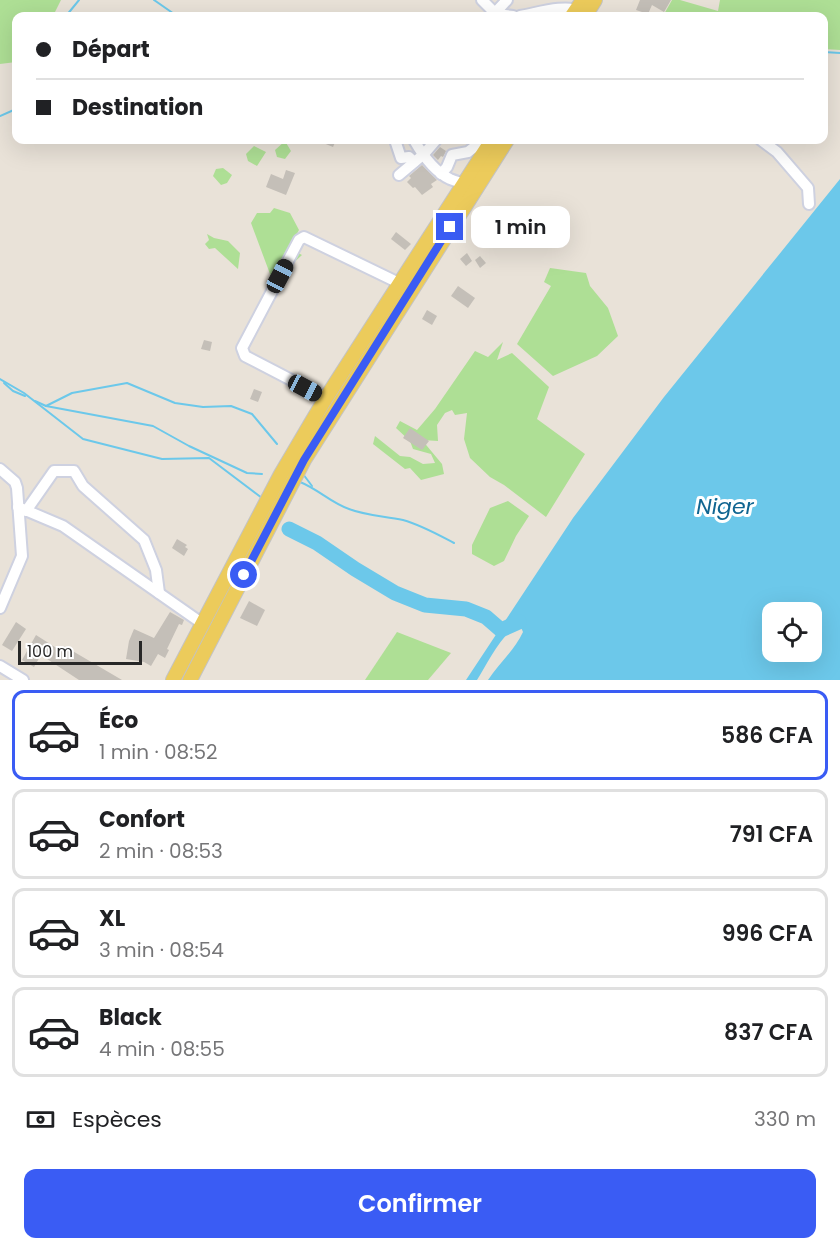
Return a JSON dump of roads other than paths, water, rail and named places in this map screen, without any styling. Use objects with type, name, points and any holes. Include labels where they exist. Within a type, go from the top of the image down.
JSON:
[{"type":"main road","points":[[581,11],[595,0]]},
{"type":"main road","points":[[173,680],[281,474],[370,341],[469,186],[490,144]]},
{"type":"main road","points":[[370,341],[399,283],[469,186],[504,144]]},
{"type":"main road","points":[[190,680],[304,460],[328,402]]},
{"type":"main road","points":[[212,608],[225,614]]},
{"type":"street","points":[[482,0],[494,12]]},
{"type":"street","points":[[496,12],[507,0]]},
{"type":"street","points":[[544,12],[581,11]]},
{"type":"street","points":[[396,144],[401,158],[409,157],[414,162]]},
{"type":"street","points":[[417,144],[425,159],[441,174],[469,186]]},
{"type":"street","points":[[399,175],[432,144]]},
{"type":"street","points":[[439,144],[452,155]]},
{"type":"street","points":[[452,155],[468,152],[478,144]]},
{"type":"street","points":[[766,144],[777,152],[808,188],[809,204]]},
{"type":"street","points":[[441,174],[452,155]]},
{"type":"street","points":[[328,402],[245,356],[242,348],[299,240],[304,237],[399,283]]},
{"type":"street","points":[[0,469],[15,482],[22,509],[22,556],[0,608]]},
{"type":"street","points":[[22,509],[54,471],[74,471],[83,486],[144,540],[156,570],[159,593]]},
{"type":"street","points":[[22,509],[63,526],[203,624]]},
{"type":"street","points":[[0,666],[23,680]]},
{"type":"water","name":"Niger","points":[[840,179],[840,680],[488,680],[523,632],[518,624],[500,643],[477,680],[466,680],[573,518],[664,397]]},
{"type":"waterway","points":[[69,12],[79,0]]},
{"type":"waterway","points":[[154,0],[171,12]]},
{"type":"waterway","points":[[828,52],[840,53]]},
{"type":"waterway","points":[[0,116],[12,111]]},
{"type":"waterway","points":[[0,379],[24,393],[83,439],[162,459],[209,458],[262,498]]},
{"type":"waterway","points":[[4,383],[13,391],[25,396]]},
{"type":"waterway","points":[[46,406],[72,393],[127,383],[175,403],[203,407],[231,406],[252,414],[277,444]]},
{"type":"waterway","points":[[35,401],[46,406],[153,426],[247,473],[262,474]]},
{"type":"waterway","points":[[303,474],[312,486]]},
{"type":"waterway","points":[[300,482],[349,509],[410,522],[454,543]]},
{"type":"waterway","points":[[289,529],[317,543],[395,593],[425,605],[466,609],[486,617],[501,630],[519,622]]}]
